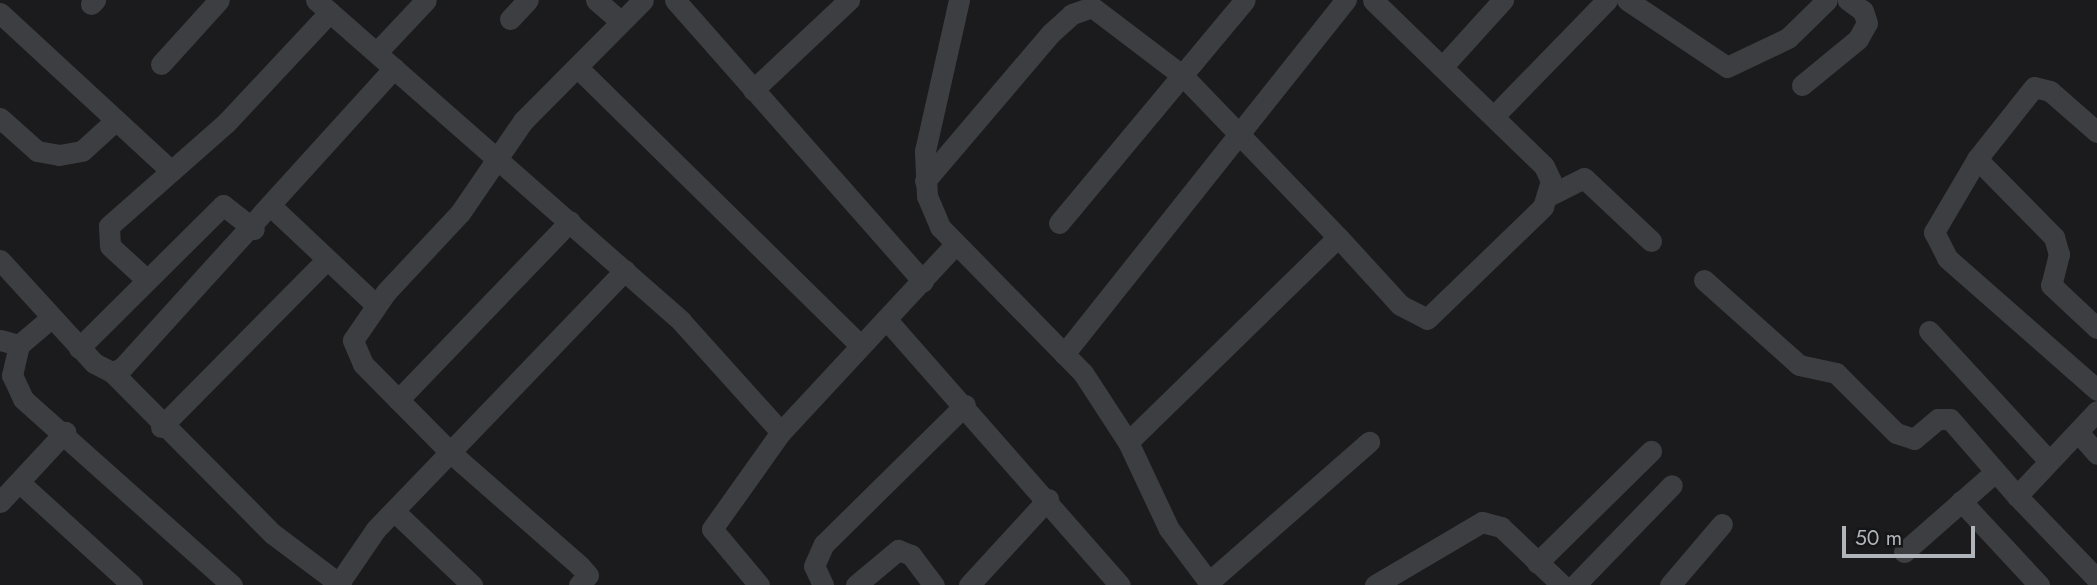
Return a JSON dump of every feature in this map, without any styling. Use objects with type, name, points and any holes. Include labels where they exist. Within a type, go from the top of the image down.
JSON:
[{"type":"street","points":[[161,64],[219,0]]},
{"type":"street","points":[[377,52],[426,0]]},
{"type":"street","points":[[510,19],[528,0]]},
{"type":"street","points":[[596,0],[621,22]]},
{"type":"street","points":[[579,585],[588,575],[580,566],[451,453],[355,352],[353,340],[376,305],[460,213],[523,121],[643,0]]},
{"type":"street","points":[[675,0],[923,281]]},
{"type":"street","points":[[753,90],[849,0]]},
{"type":"street","points":[[959,0],[925,151],[925,181],[940,227],[1064,354],[1128,442],[1169,529],[1210,584],[1369,442]]},
{"type":"street","points":[[1059,223],[1245,0]]},
{"type":"street","points":[[1064,354],[1241,138],[1346,0]]},
{"type":"street","points":[[925,181],[1051,33],[1082,8],[1106,13],[1183,76],[1400,305],[1427,319],[1532,221],[1548,196],[1551,181],[1544,166],[1494,115],[1373,0]]},
{"type":"street","points":[[1444,65],[1503,0]]},
{"type":"street","points":[[1494,115],[1607,0]]},
{"type":"street","points":[[1627,0],[1727,67],[1788,38],[1826,0]]},
{"type":"street","points":[[1802,85],[1858,39],[1867,23],[1863,11],[1847,0]]},
{"type":"street","points":[[147,280],[110,246],[107,232],[226,123],[323,6],[625,270],[731,372],[781,432]]},
{"type":"street","points":[[0,13],[171,171]]},
{"type":"street","points":[[577,67],[860,345]]},
{"type":"street","points":[[112,372],[254,229],[394,68]]},
{"type":"street","points":[[2097,132],[2050,91],[2034,87],[1977,159],[1941,214],[1936,244],[2097,390]]},
{"type":"street","points":[[0,118],[37,151],[59,155],[82,151],[116,120]]},
{"type":"street","points":[[1977,159],[2054,237],[2059,254],[2051,285],[2097,328]]},
{"type":"street","points":[[1548,196],[1584,178],[1651,240]]},
{"type":"street","points":[[79,348],[223,205],[254,229]]},
{"type":"street","points":[[273,208],[376,305]]},
{"type":"street","points":[[398,400],[570,221]]},
{"type":"street","points":[[1128,442],[1338,237]]},
{"type":"street","points":[[759,585],[712,529],[781,432],[956,245]]},
{"type":"street","points":[[161,427],[327,259]]},
{"type":"street","points":[[0,260],[79,348],[112,372],[161,427],[273,534],[341,584],[394,511],[625,270]]},
{"type":"street","points":[[1704,280],[1798,365],[1836,373],[1896,433],[1914,439],[1938,419],[1950,419],[2017,496],[2097,579]]},
{"type":"street","points":[[52,317],[9,342],[6,377],[23,399],[65,432],[232,585]]},
{"type":"street","points":[[886,319],[1048,499],[1120,585]]},
{"type":"street","points":[[1929,331],[2049,461]]},
{"type":"street","points":[[823,585],[814,566],[824,544],[864,497],[965,405]]},
{"type":"street","points":[[2017,496],[2097,411]]},
{"type":"street","points":[[0,502],[65,432]]},
{"type":"street","points":[[2078,432],[2097,454]]},
{"type":"street","points":[[1537,563],[1651,451]]},
{"type":"street","points":[[1905,552],[1995,472]]},
{"type":"street","points":[[19,482],[132,585]]},
{"type":"street","points":[[1575,585],[1672,485]]},
{"type":"street","points":[[969,585],[1048,499]]},
{"type":"street","points":[[1961,501],[2039,585]]},
{"type":"street","points":[[394,511],[472,585]]},
{"type":"street","points":[[1375,585],[1482,522],[1501,527],[1562,585]]},
{"type":"street","points":[[1670,585],[1722,524]]},
{"type":"street","points":[[856,585],[898,550],[911,555],[934,585]]}]
